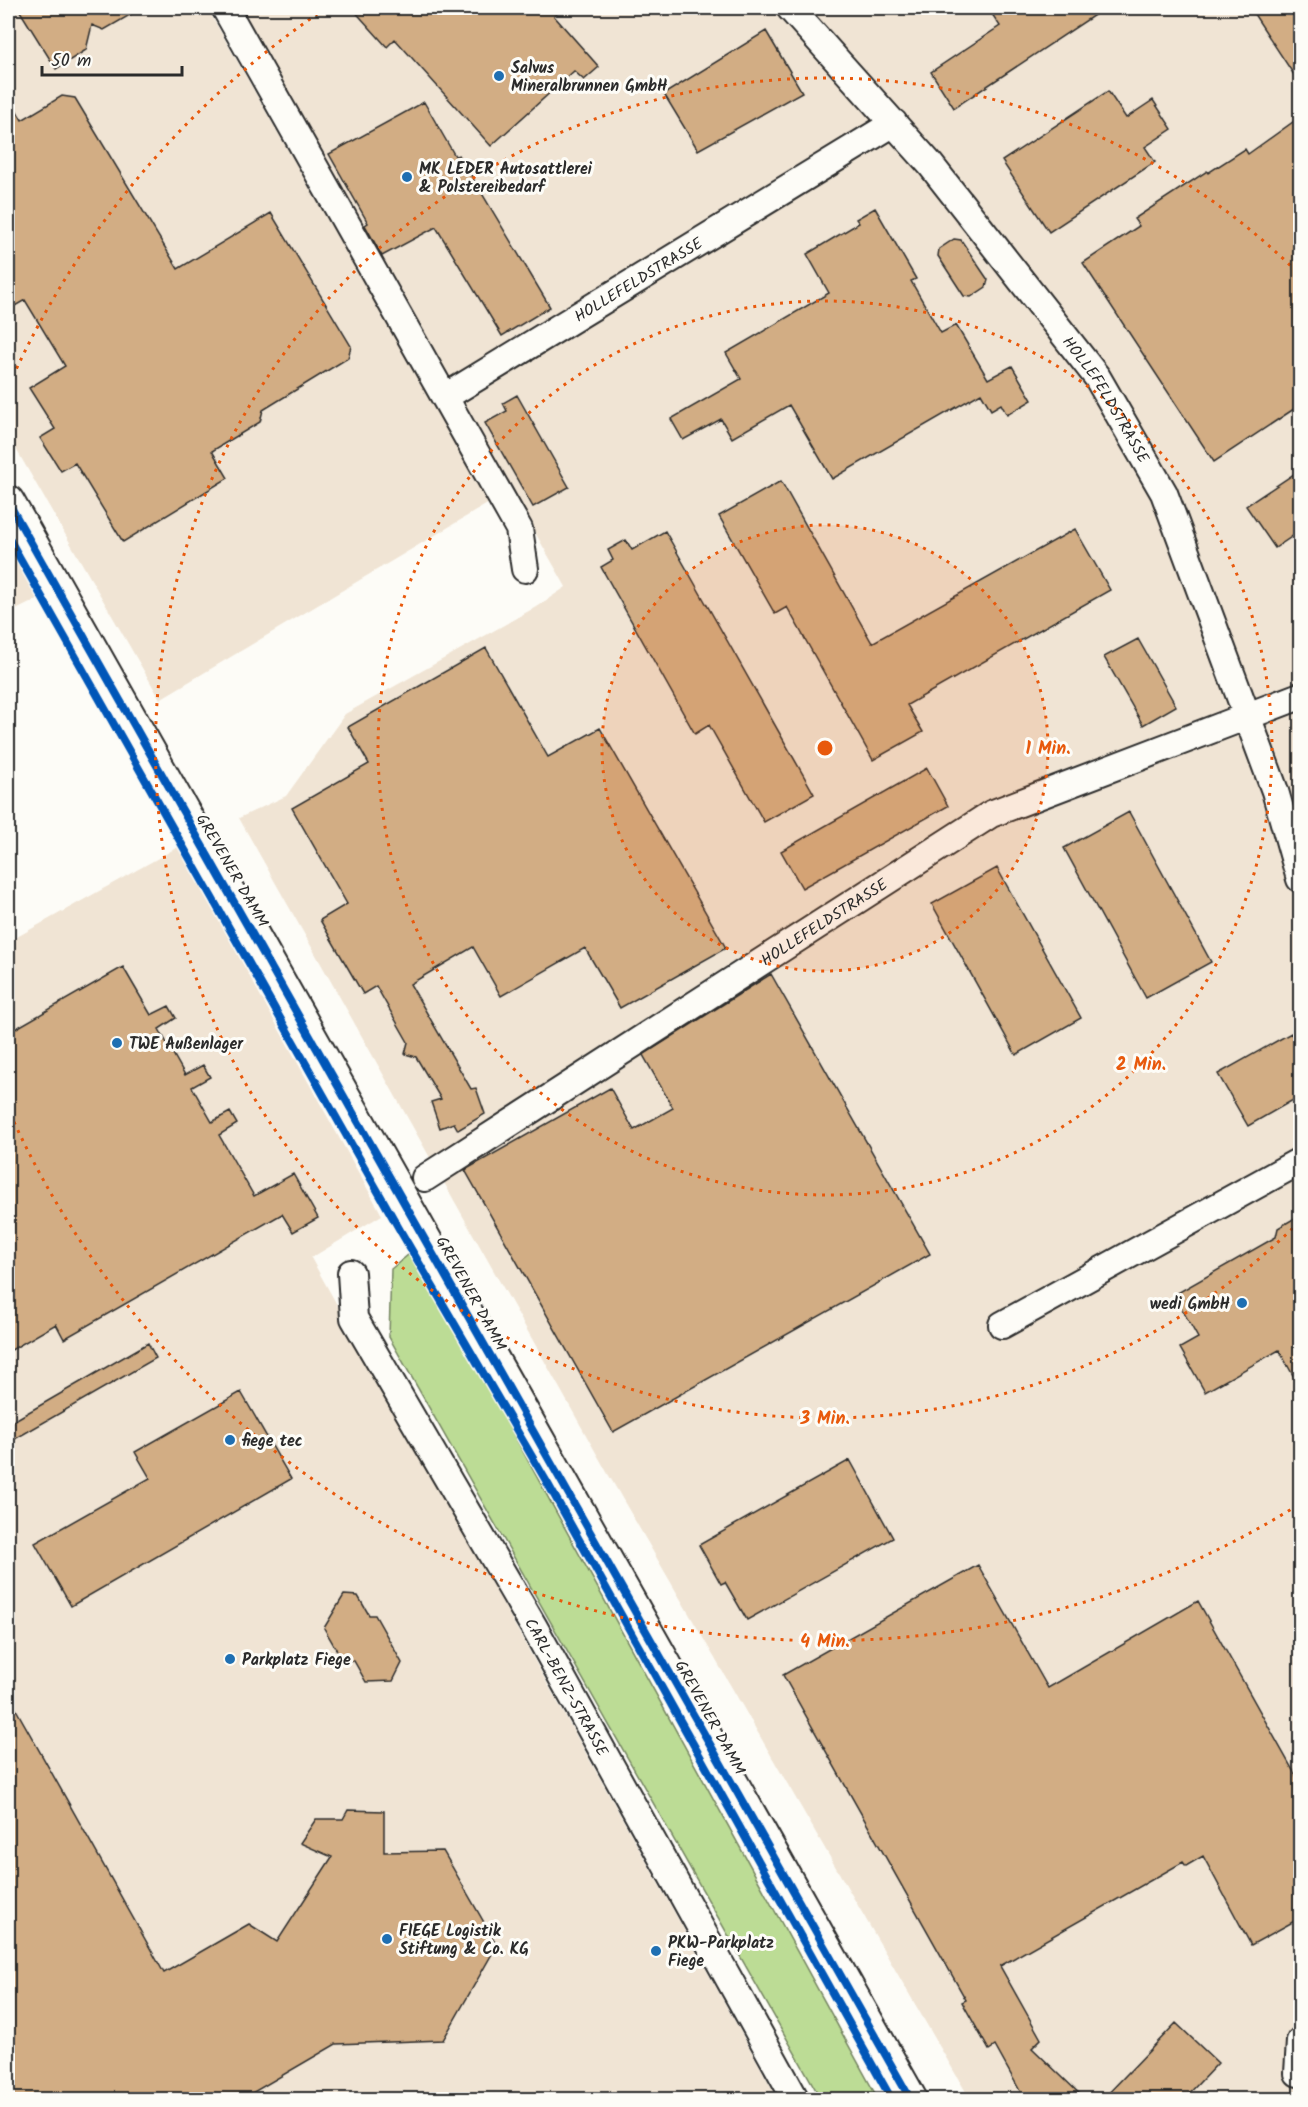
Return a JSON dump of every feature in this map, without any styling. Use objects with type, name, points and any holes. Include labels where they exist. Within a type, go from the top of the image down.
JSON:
[{"type":"main road","name":"GREVENER DAMM","points":[[8,502],[911,2100]]},
{"type":"street","points":[[225,8],[519,529],[525,569]]},
{"type":"street","name":"HOLLEFELDSTRASSE","points":[[790,8],[930,164],[1096,377],[1164,494],[1275,791],[1300,879]]},
{"type":"street","name":"HOLLEFELDSTRASSE","points":[[445,397],[894,123]]},
{"type":"street","points":[[1248,717],[1300,696]]},
{"type":"street","name":"HOLLEFELDSTRASSE","points":[[425,1178],[991,814],[1248,717]]},
{"type":"street","points":[[1002,1325],[1300,1161]]},
{"type":"street","name":"CARL-BENZ-STRASSE","points":[[351,1273],[354,1318],[534,1627],[796,2100]]},
{"type":"street","points":[[1298,2073],[1300,2041]]},
{"type":"shaded area","points":[[8,8],[207,8],[489,503],[160,699],[8,435]]},
{"type":"shaded area","points":[[230,8],[1300,8],[1300,2099],[970,2099],[604,1467],[239,818],[286,796],[345,714],[536,607],[566,587],[418,326]]},
{"type":"shaded area","points":[[8,537],[42,597],[8,614]]},
{"type":"shaded area","points":[[178,847],[382,1215],[311,1258],[778,2099],[8,2099],[8,942]]},
{"type":"green space","points":[[413,1251],[878,2099],[821,2099],[389,1337],[391,1269]]},
{"type":"building","points":[[18,8],[142,8],[104,30],[92,25],[86,50],[56,69]]},
{"type":"building","name":"Salvus Mineralbrunnen GmbH","points":[[352,8],[564,8],[554,16],[599,67],[584,80],[574,71],[491,146],[395,39],[387,47]]},
{"type":"building","points":[[988,8],[1105,8],[954,108],[931,72],[1000,26]]},
{"type":"building","points":[[1250,8],[1300,8],[1300,84]]},
{"type":"building","points":[[766,31],[802,92],[698,150],[664,94]]},
{"type":"building","points":[[1108,91],[1126,118],[1153,100],[1172,129],[1145,147],[1155,162],[1049,232],[1002,161]]},
{"type":"building","points":[[8,96],[22,120],[62,96],[75,98],[178,269],[271,213],[351,346],[348,358],[263,410],[260,422],[212,451],[228,478],[123,542],[75,463],[61,471],[40,438],[55,429],[29,388],[65,366],[25,300],[8,310]]},
{"type":"building","name":"MK LEDER Autosattlerei & Polstereibedarf","points":[[424,102],[455,156],[459,155],[550,307],[502,336],[436,227],[382,256],[365,225],[368,223],[329,154]]},
{"type":"building","points":[[1300,117],[1300,405],[1214,462],[1083,263],[1139,226],[1134,219],[1245,149],[1248,154]]},
{"type":"building","points":[[875,208],[916,279],[911,281],[941,333],[956,325],[988,379],[1012,366],[1032,400],[1007,415],[1001,404],[991,410],[981,393],[832,479],[789,405],[732,438],[721,419],[683,440],[671,419],[741,379],[726,353],[829,293],[807,254],[859,223],[856,219]]},
{"type":"building","points":[[954,239],[961,240],[988,280],[986,287],[971,297],[964,296],[938,256],[939,249]]},
{"type":"building","points":[[517,395],[569,487],[533,507],[485,423],[507,411],[503,403]]},
{"type":"building","points":[[1300,470],[1300,531],[1275,548],[1246,506]]},
{"type":"building","points":[[781,481],[872,643],[1075,529],[1110,590],[907,705],[923,732],[873,760],[787,607],[775,614],[719,516]]},
{"type":"building","points":[[665,531],[814,794],[764,822],[709,725],[695,734],[601,567],[613,560],[608,550],[626,540],[632,550]]},
{"type":"building","points":[[1138,639],[1176,706],[1143,725],[1104,657]]},
{"type":"building","points":[[486,648],[548,757],[600,728],[726,948],[620,1008],[585,948],[501,996],[473,947],[410,984],[471,1089],[476,1088],[485,1114],[458,1130],[454,1123],[440,1128],[431,1102],[441,1099],[416,1057],[405,1054],[408,1042],[376,986],[363,994],[320,920],[347,904],[292,808],[369,764],[348,727]]},
{"type":"building","points":[[927,768],[948,806],[802,888],[781,851]]},
{"type":"building","points":[[1129,812],[1211,962],[1146,998],[1064,848]]},
{"type":"building","points":[[997,868],[1081,1018],[1016,1055],[932,904]]},
{"type":"building","points":[[123,967],[151,1015],[169,1006],[176,1018],[159,1029],[185,1075],[203,1065],[210,1077],[192,1087],[212,1122],[230,1112],[237,1124],[219,1135],[254,1196],[293,1174],[318,1218],[293,1232],[282,1214],[64,1339],[56,1324],[8,1352],[8,1033]]},
{"type":"building","points":[[771,974],[930,1254],[613,1432],[465,1170],[610,1088],[634,1130],[673,1108],[643,1055]]},
{"type":"building","points":[[1291,1033],[1300,1050],[1300,1096],[1248,1126],[1218,1074]]},
{"type":"building","points":[[1300,1215],[1300,1388],[1279,1350],[1205,1392],[1180,1348],[1198,1338],[1174,1295],[1276,1237],[1278,1228]]},
{"type":"building","points":[[148,1343],[156,1358],[8,1443],[8,1424]]},
{"type":"building","points":[[241,1392],[291,1479],[71,1606],[35,1543],[150,1478],[135,1452]]},
{"type":"building","points":[[850,1460],[893,1538],[747,1620],[725,1582],[721,1584],[699,1545]]},
{"type":"building","points":[[978,1565],[1048,1688],[1198,1601],[1300,1783],[1300,1918],[1251,1945],[1203,1856],[1186,1866],[1183,1862],[1000,1966],[1041,2039],[1032,2048],[1086,2100],[1025,2100],[995,2046],[989,2050],[962,2002],[966,2000],[783,1675]]},
{"type":"building","points":[[344,1595],[358,1596],[369,1615],[375,1615],[402,1663],[393,1681],[366,1682],[354,1661],[343,1661],[324,1628]]},
{"type":"building","points":[[8,1695],[164,1973],[249,1924],[277,1942],[332,1857],[300,1843],[316,1819],[343,1819],[348,1810],[384,1811],[384,1852],[443,1851],[497,1945],[443,2040],[336,2044],[240,2100],[8,2100]]},
{"type":"building","points":[[1176,2023],[1218,2063],[1183,2100],[1102,2100]]},
{"type":"cycle path","points":[[8,502],[911,2100]]},
{"type":"cycle path","points":[[8,537],[401,1232],[548,1484],[892,2100]]},
{"type":"place","name":"Salvus Mineralbrunnen GmbH","points":[[499,76]]},
{"type":"place","name":"MK LEDER Autosattlerei & Polstereibedarf","points":[[407,177]]},
{"type":"place","name":"TWE Außenlager","points":[[117,1043]]},
{"type":"place","name":"wedi GmbH","points":[[1242,1303]]},
{"type":"place","name":"fiege tec","points":[[230,1440]]},
{"type":"place","name":"Parkplatz Fiege","points":[[230,1659]]},
{"type":"place","name":"FIEGE Logistik Stiftung & Co. KG","points":[[387,1939]]},
{"type":"place","name":"PKW-Parkplatz Fiege","points":[[656,1951]]}]
